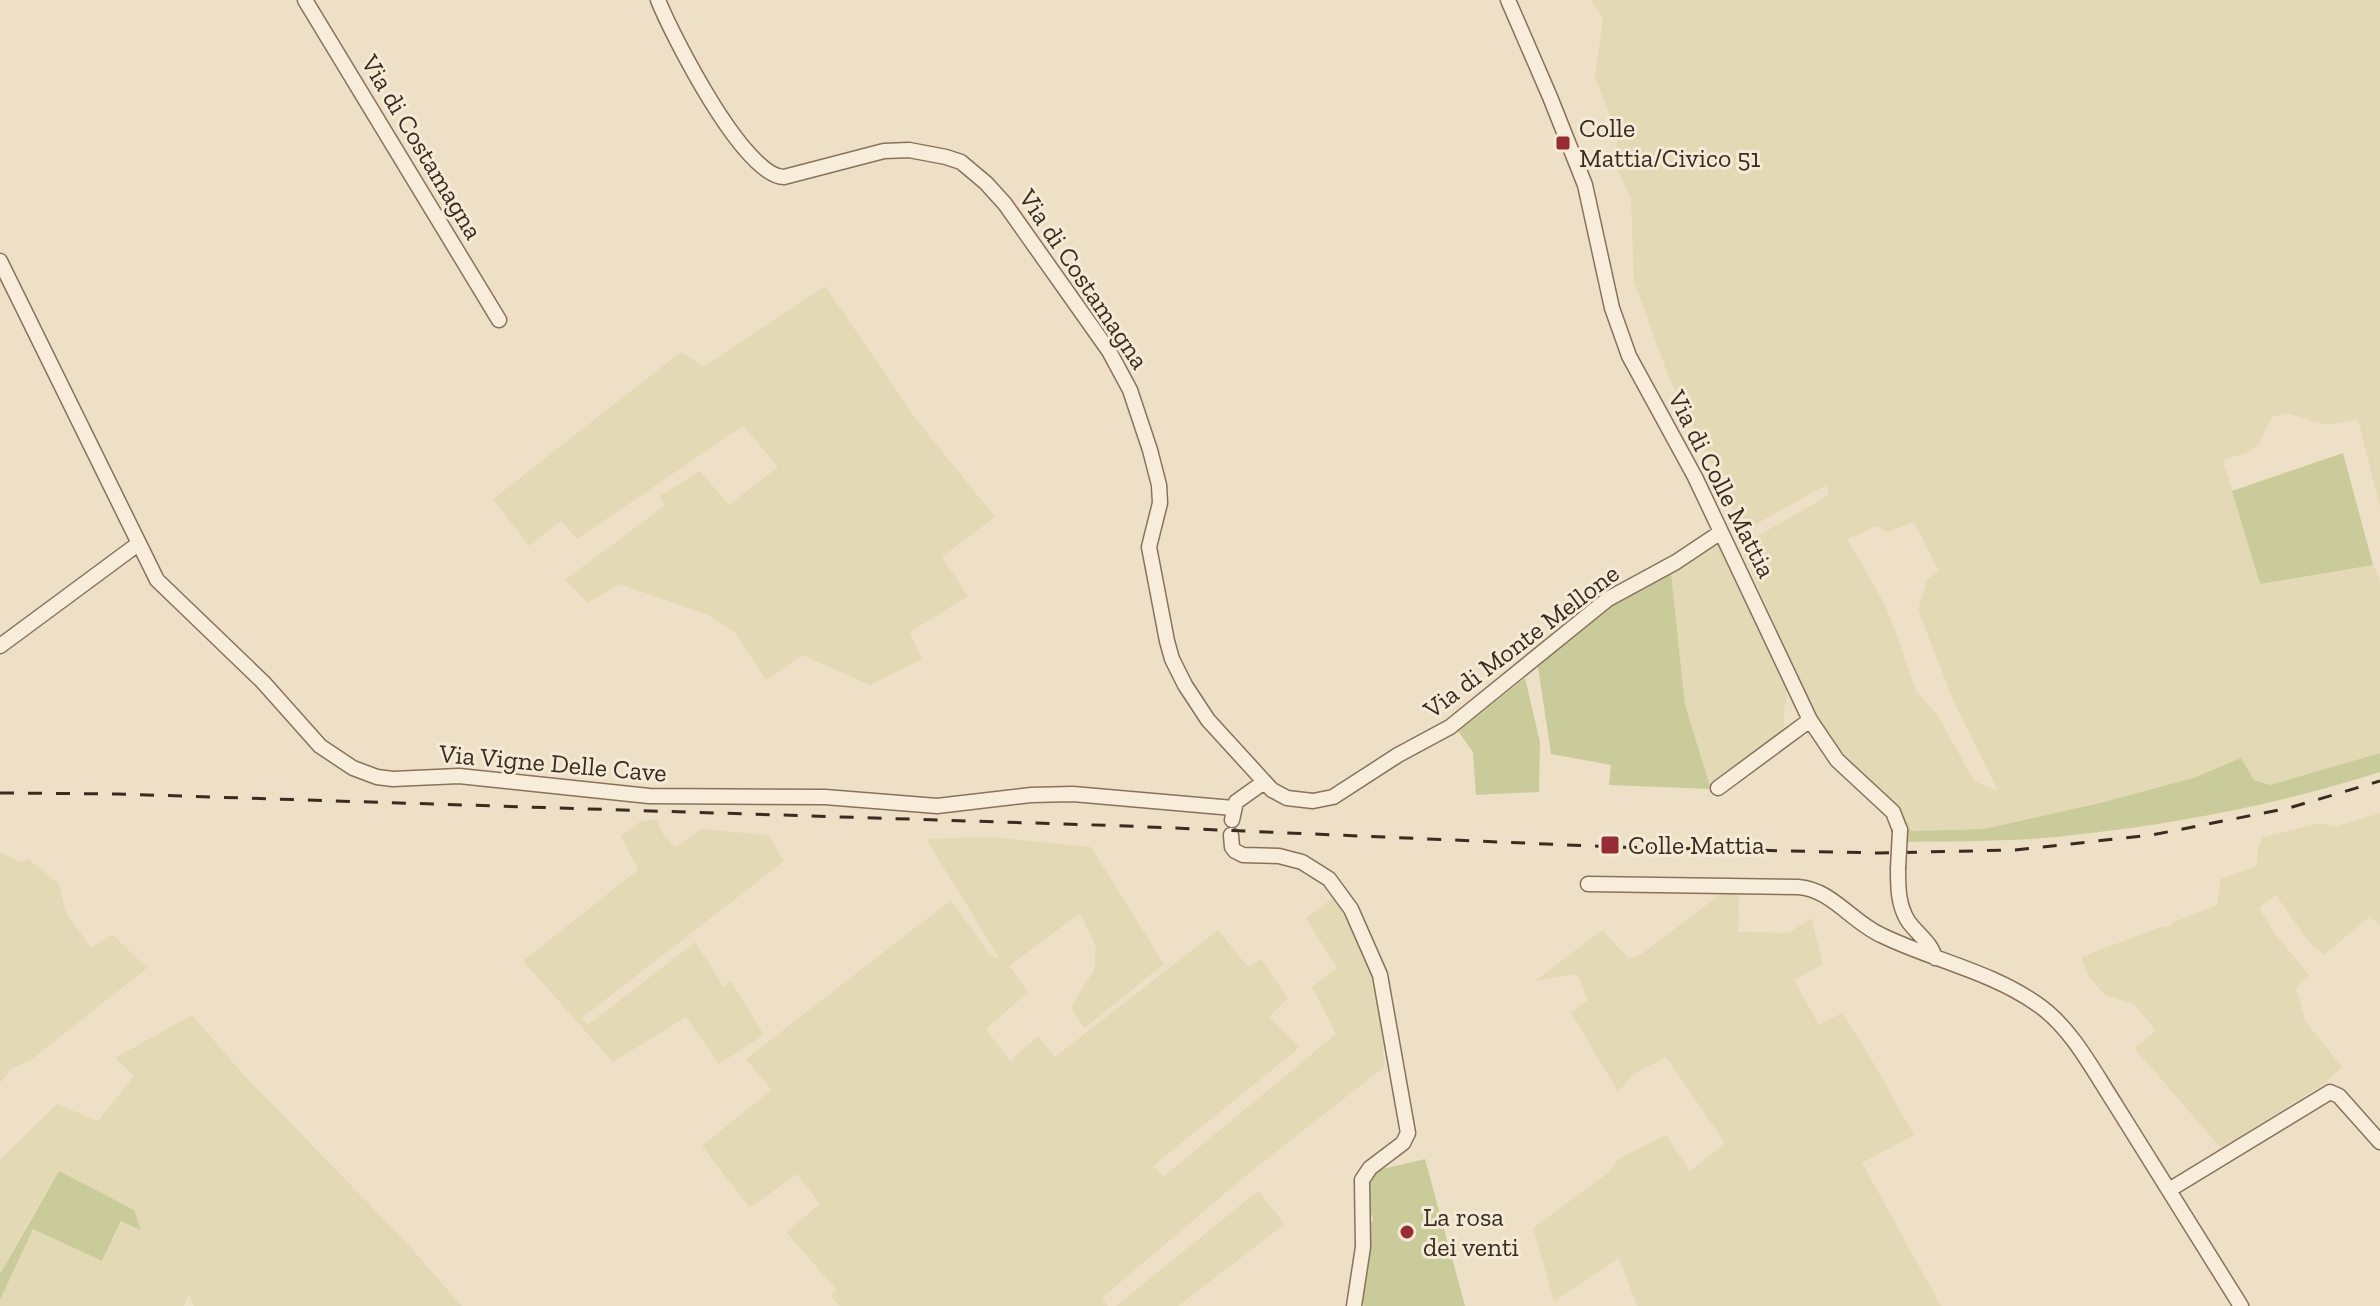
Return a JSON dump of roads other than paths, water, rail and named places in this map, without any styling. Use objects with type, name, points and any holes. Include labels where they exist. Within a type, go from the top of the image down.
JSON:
[{"type":"street","name":"Via di Costamagna","points":[[305,0],[499,320]]},
{"type":"street","name":"Via di Costamagna","points":[[658,0],[681,51],[718,112],[751,155],[776,177],[884,151],[909,150],[961,162],[1000,198],[1109,351],[1128,384],[1160,490],[1160,503],[1149,547],[1170,654],[1205,716],[1264,782]]},
{"type":"street","name":"Via di Colle Mattia","points":[[1508,0],[1587,191],[1608,292],[1621,337],[1721,532],[1810,720],[1837,760],[1893,812],[1899,822],[1899,897],[1903,912],[1930,945],[1935,958]]},
{"type":"street","name":"Via Vigne Delle Cave","points":[[0,261],[138,544],[162,586],[263,682],[322,748],[348,766],[377,777],[396,779],[459,776],[649,796],[825,797],[931,806],[1073,794],[1232,821]]},
{"type":"street","name":"Via di Monte Mellone","points":[[1264,782],[1277,794],[1289,799],[1317,801],[1336,796],[1398,755],[1459,722],[1608,599],[1676,562],[1721,532]]},
{"type":"street","points":[[0,646],[138,544]]},
{"type":"street","points":[[1718,788],[1810,720]]},
{"type":"street","points":[[1264,782],[1239,798],[1232,821],[1232,847],[1239,854],[1296,860],[1329,879],[1355,915],[1380,975],[1408,1133],[1403,1143],[1368,1170],[1362,1180],[1364,1242],[1354,1306]]},
{"type":"street","points":[[1588,884],[1809,888],[1825,895],[1870,930],[2032,1001],[2052,1016],[2093,1071],[2241,1306]]},
{"type":"street","points":[[2169,1190],[2330,1092],[2339,1096],[2380,1142]]},
{"type":"railway","points":[[0,793],[117,794],[1127,826],[1616,847],[1879,853],[2015,850],[2152,835],[2289,808],[2380,781]]},
{"type":"place","name":"Colle Mattia/Civico 51","points":[[1563,143]]},
{"type":"place","name":"Colle Mattia","points":[[1610,845]]},
{"type":"place","name":"La rosa dei venti","points":[[1407,1232]]}]
